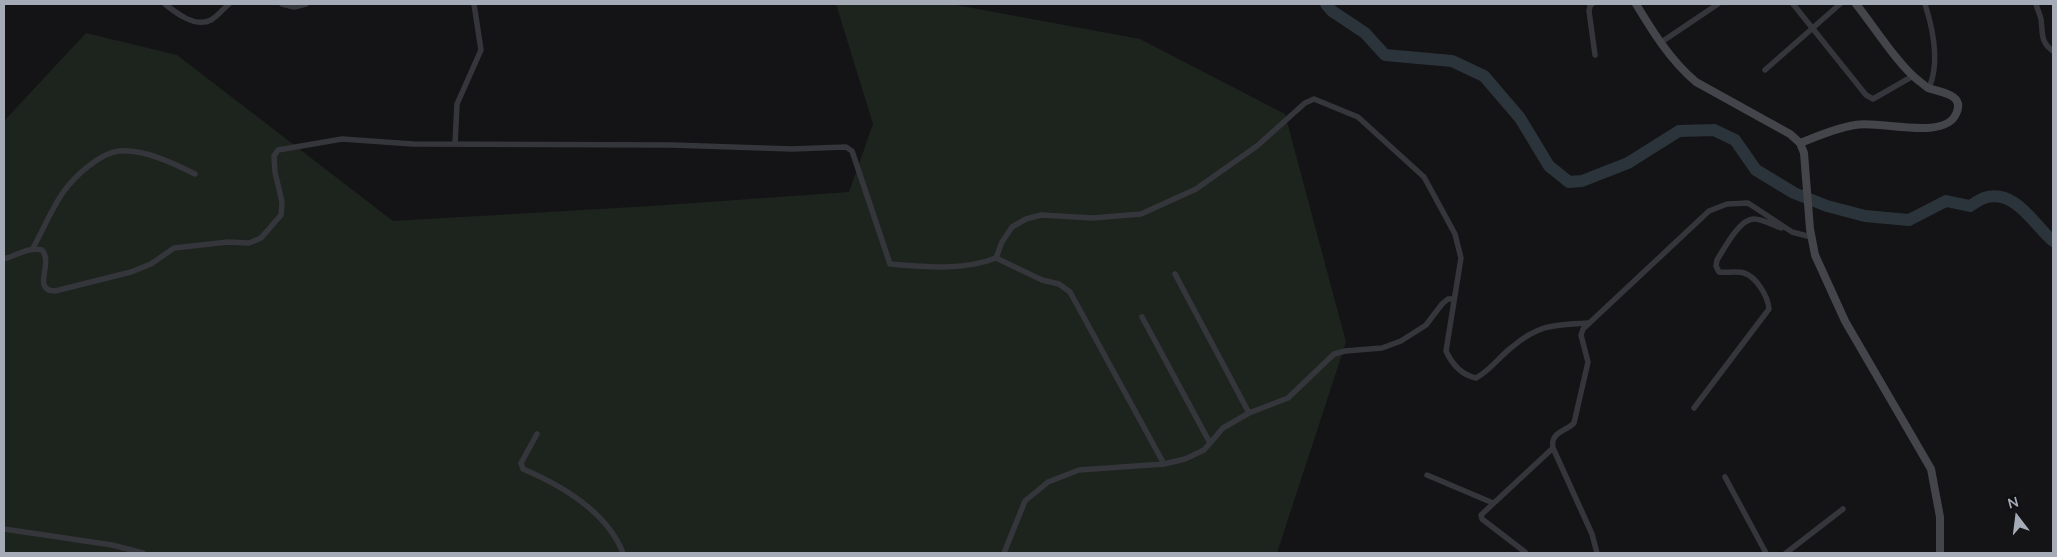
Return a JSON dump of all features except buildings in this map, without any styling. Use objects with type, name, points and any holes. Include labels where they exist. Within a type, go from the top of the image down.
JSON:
[{"type":"main road","points":[[1636,4],[1660,43],[1683,71],[1696,82],[1790,134],[1800,143],[1806,162],[1810,233],[1815,255],[1845,321],[1931,469],[1940,518],[1940,553]]},
{"type":"main road","points":[[1800,143],[1855,124],[1942,128],[1957,114],[1956,100],[1950,94],[1929,88],[1913,76],[1856,4]]},
{"type":"street","points":[[165,4],[178,15],[200,22],[210,21],[228,4]]},
{"type":"street","points":[[282,4],[294,6],[306,4]]},
{"type":"street","points":[[456,144],[457,104],[482,50],[474,4]]},
{"type":"street","points":[[1592,4],[1589,11],[1595,55]]},
{"type":"street","points":[[1660,43],[1717,4]]},
{"type":"street","points":[[1793,4],[1866,95],[1873,98],[1879,96],[1913,76]]},
{"type":"street","points":[[1765,70],[1840,4]]},
{"type":"street","points":[[1925,4],[1931,28],[1935,75],[1929,88]]},
{"type":"street","points":[[2036,4],[2040,19],[2041,35],[2046,46],[2053,51]]},
{"type":"street","points":[[996,258],[1002,242],[1012,227],[1026,219],[1041,215],[1092,218],[1141,214],[1196,188],[1257,146],[1305,103],[1314,99],[1358,117],[1424,178],[1455,234],[1462,258],[1446,351],[1451,363],[1469,377],[1476,378],[1486,373],[1512,347],[1539,328],[1588,323]]},
{"type":"street","points":[[4,259],[15,256],[27,249],[42,250],[46,255],[47,262],[42,280],[44,287],[50,291],[112,278],[151,264],[174,248],[228,242],[250,243],[261,238],[281,215],[282,202],[275,172],[274,156],[278,150],[342,139],[393,144],[672,145],[792,149],[846,147],[852,152],[890,264],[947,266],[981,264],[996,258],[1042,280],[1059,284],[1070,292],[1164,464]]},
{"type":"street","points":[[33,248],[64,190],[90,165],[107,154],[119,151],[137,153],[180,166],[195,174]]},
{"type":"street","points":[[1597,553],[1592,534],[1552,442],[1554,437],[1574,423],[1588,362],[1580,335],[1588,323],[1709,211],[1728,204],[1748,203],[1792,232]]},
{"type":"street","points":[[1694,408],[1769,309],[1768,301],[1763,291],[1750,276],[1744,273],[1719,272],[1716,266],[1717,260],[1739,228],[1745,222],[1753,219],[1792,232],[1810,233]]},
{"type":"street","points":[[1175,274],[1249,413]]},
{"type":"street","points":[[1004,553],[1025,501],[1048,482],[1080,470],[1164,464],[1186,459],[1204,450],[1223,428],[1249,413],[1288,398],[1334,354],[1345,351],[1382,348],[1414,334],[1426,325],[1442,304],[1448,299],[1454,298]]},
{"type":"street","points":[[1142,317],[1210,443]]},
{"type":"street","points":[[537,434],[521,463],[523,469],[568,492],[602,518],[617,538],[623,553]]},
{"type":"street","points":[[1525,552],[1482,519],[1481,515],[1553,448]]},
{"type":"street","points":[[1428,475],[1493,503]]},
{"type":"street","points":[[1725,477],[1766,553]]},
{"type":"street","points":[[1786,553],[1843,509]]},
{"type":"street","points":[[4,529],[112,545],[144,553]]},
{"type":"shaded area","points":[[836,4],[951,4],[1140,39],[1285,114],[1346,342],[1277,553],[4,553],[4,121],[86,33],[177,55],[393,221],[849,192],[873,124]]},
{"type":"waterway","points":[[1326,4],[1332,11],[1365,33],[1385,55],[1452,61],[1484,76],[1520,118],[1549,166],[1569,182],[1582,181],[1628,163],[1679,131],[1714,130],[1735,140],[1756,170],[1794,193],[1827,206],[1865,216],[1909,220],[1946,201],[1970,206],[1984,198],[1995,196],[2005,198],[2014,203],[2053,241]]}]
